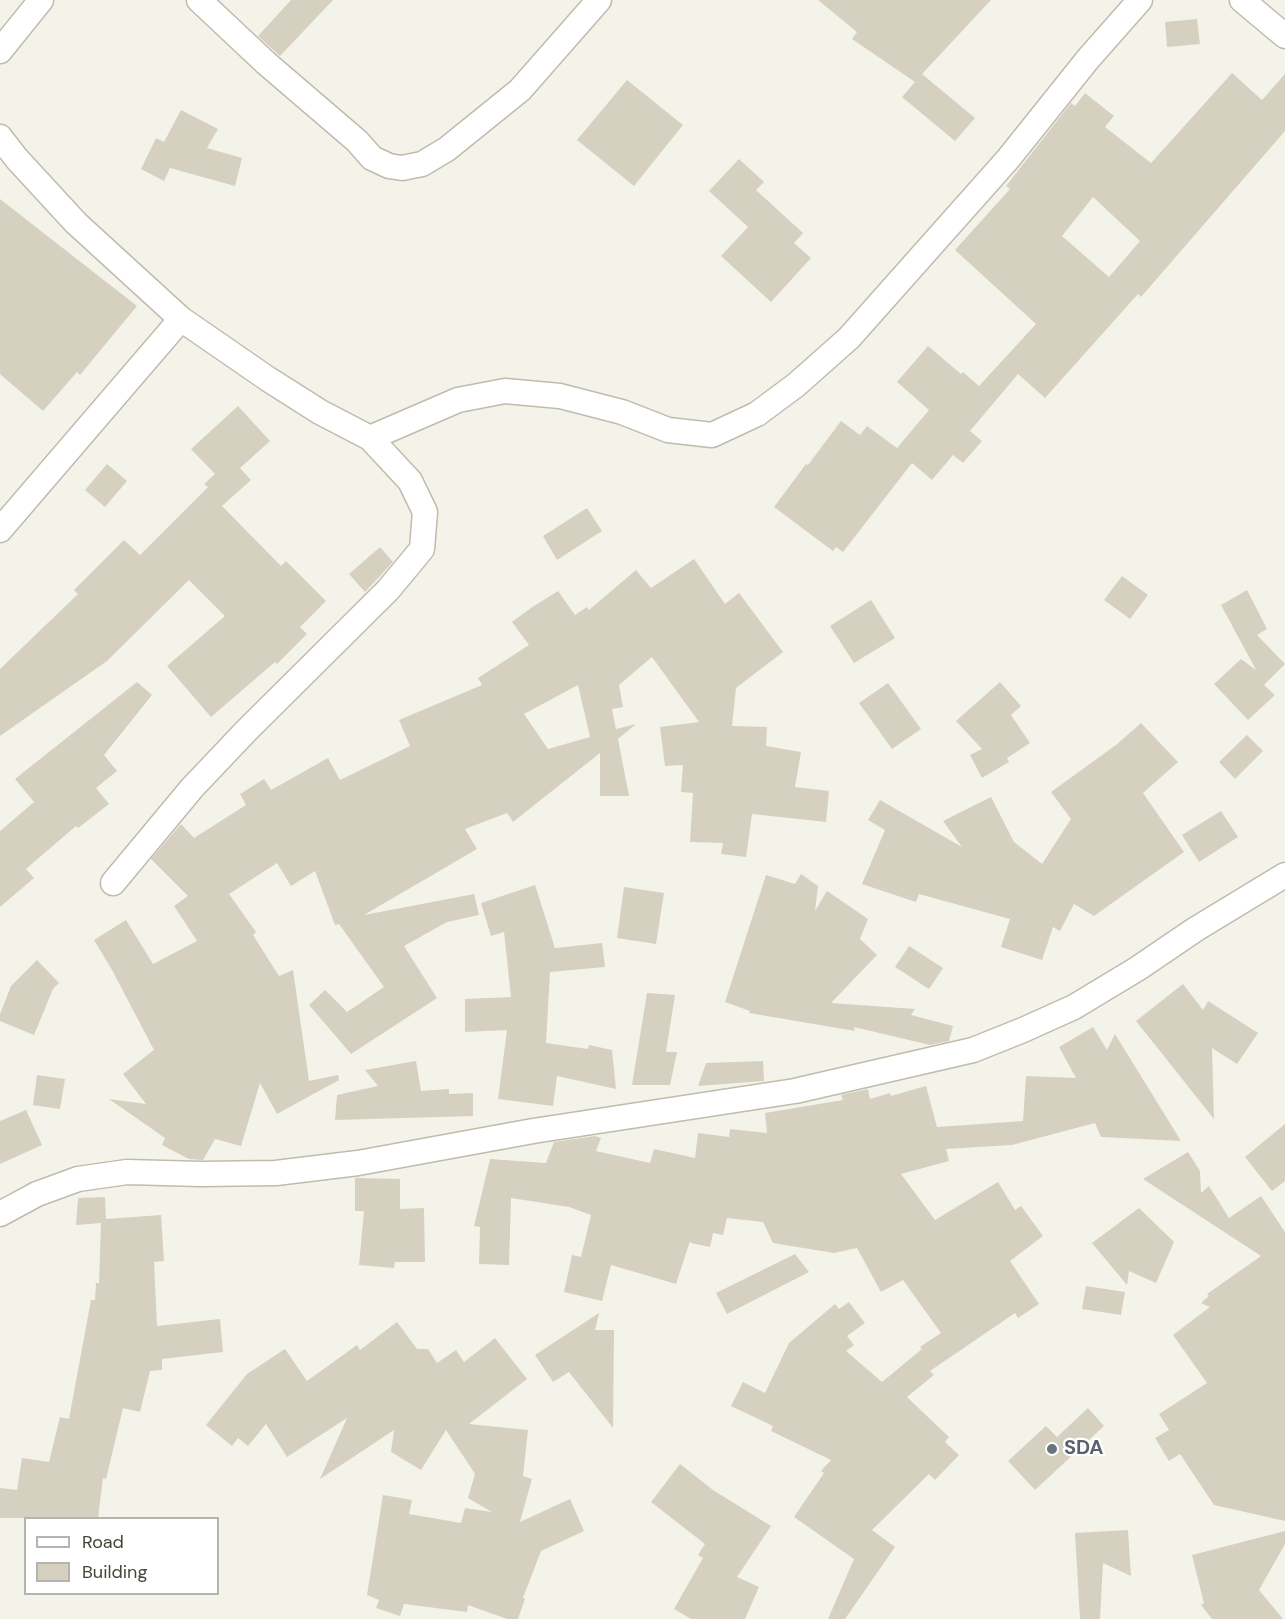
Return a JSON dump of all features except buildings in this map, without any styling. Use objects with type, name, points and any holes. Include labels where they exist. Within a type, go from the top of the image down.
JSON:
[{"type":"street","points":[[0,51],[41,0]]},
{"type":"street","points":[[199,0],[266,63],[357,141],[372,158],[389,166],[402,168],[422,164],[447,149],[520,90],[599,0]]},
{"type":"street","points":[[370,438],[458,400],[505,391],[560,396],[622,411],[668,430],[712,435],[757,414],[796,385],[849,338],[1008,159],[1088,59],[1140,0]]},
{"type":"street","points":[[1242,0],[1282,28]]},
{"type":"street","points":[[0,137],[17,159],[76,223],[181,319],[320,412],[370,438],[410,481],[424,512],[422,549],[388,590],[192,788],[113,883]]},
{"type":"street","points":[[0,531],[181,319]]},
{"type":"street","points":[[0,1214],[37,1194],[78,1179],[127,1172],[276,1173],[358,1163],[533,1131],[795,1091],[973,1050],[1074,1007],[1285,875]]},
{"type":"place","name":"SDA","points":[[1052,1449]]}]
